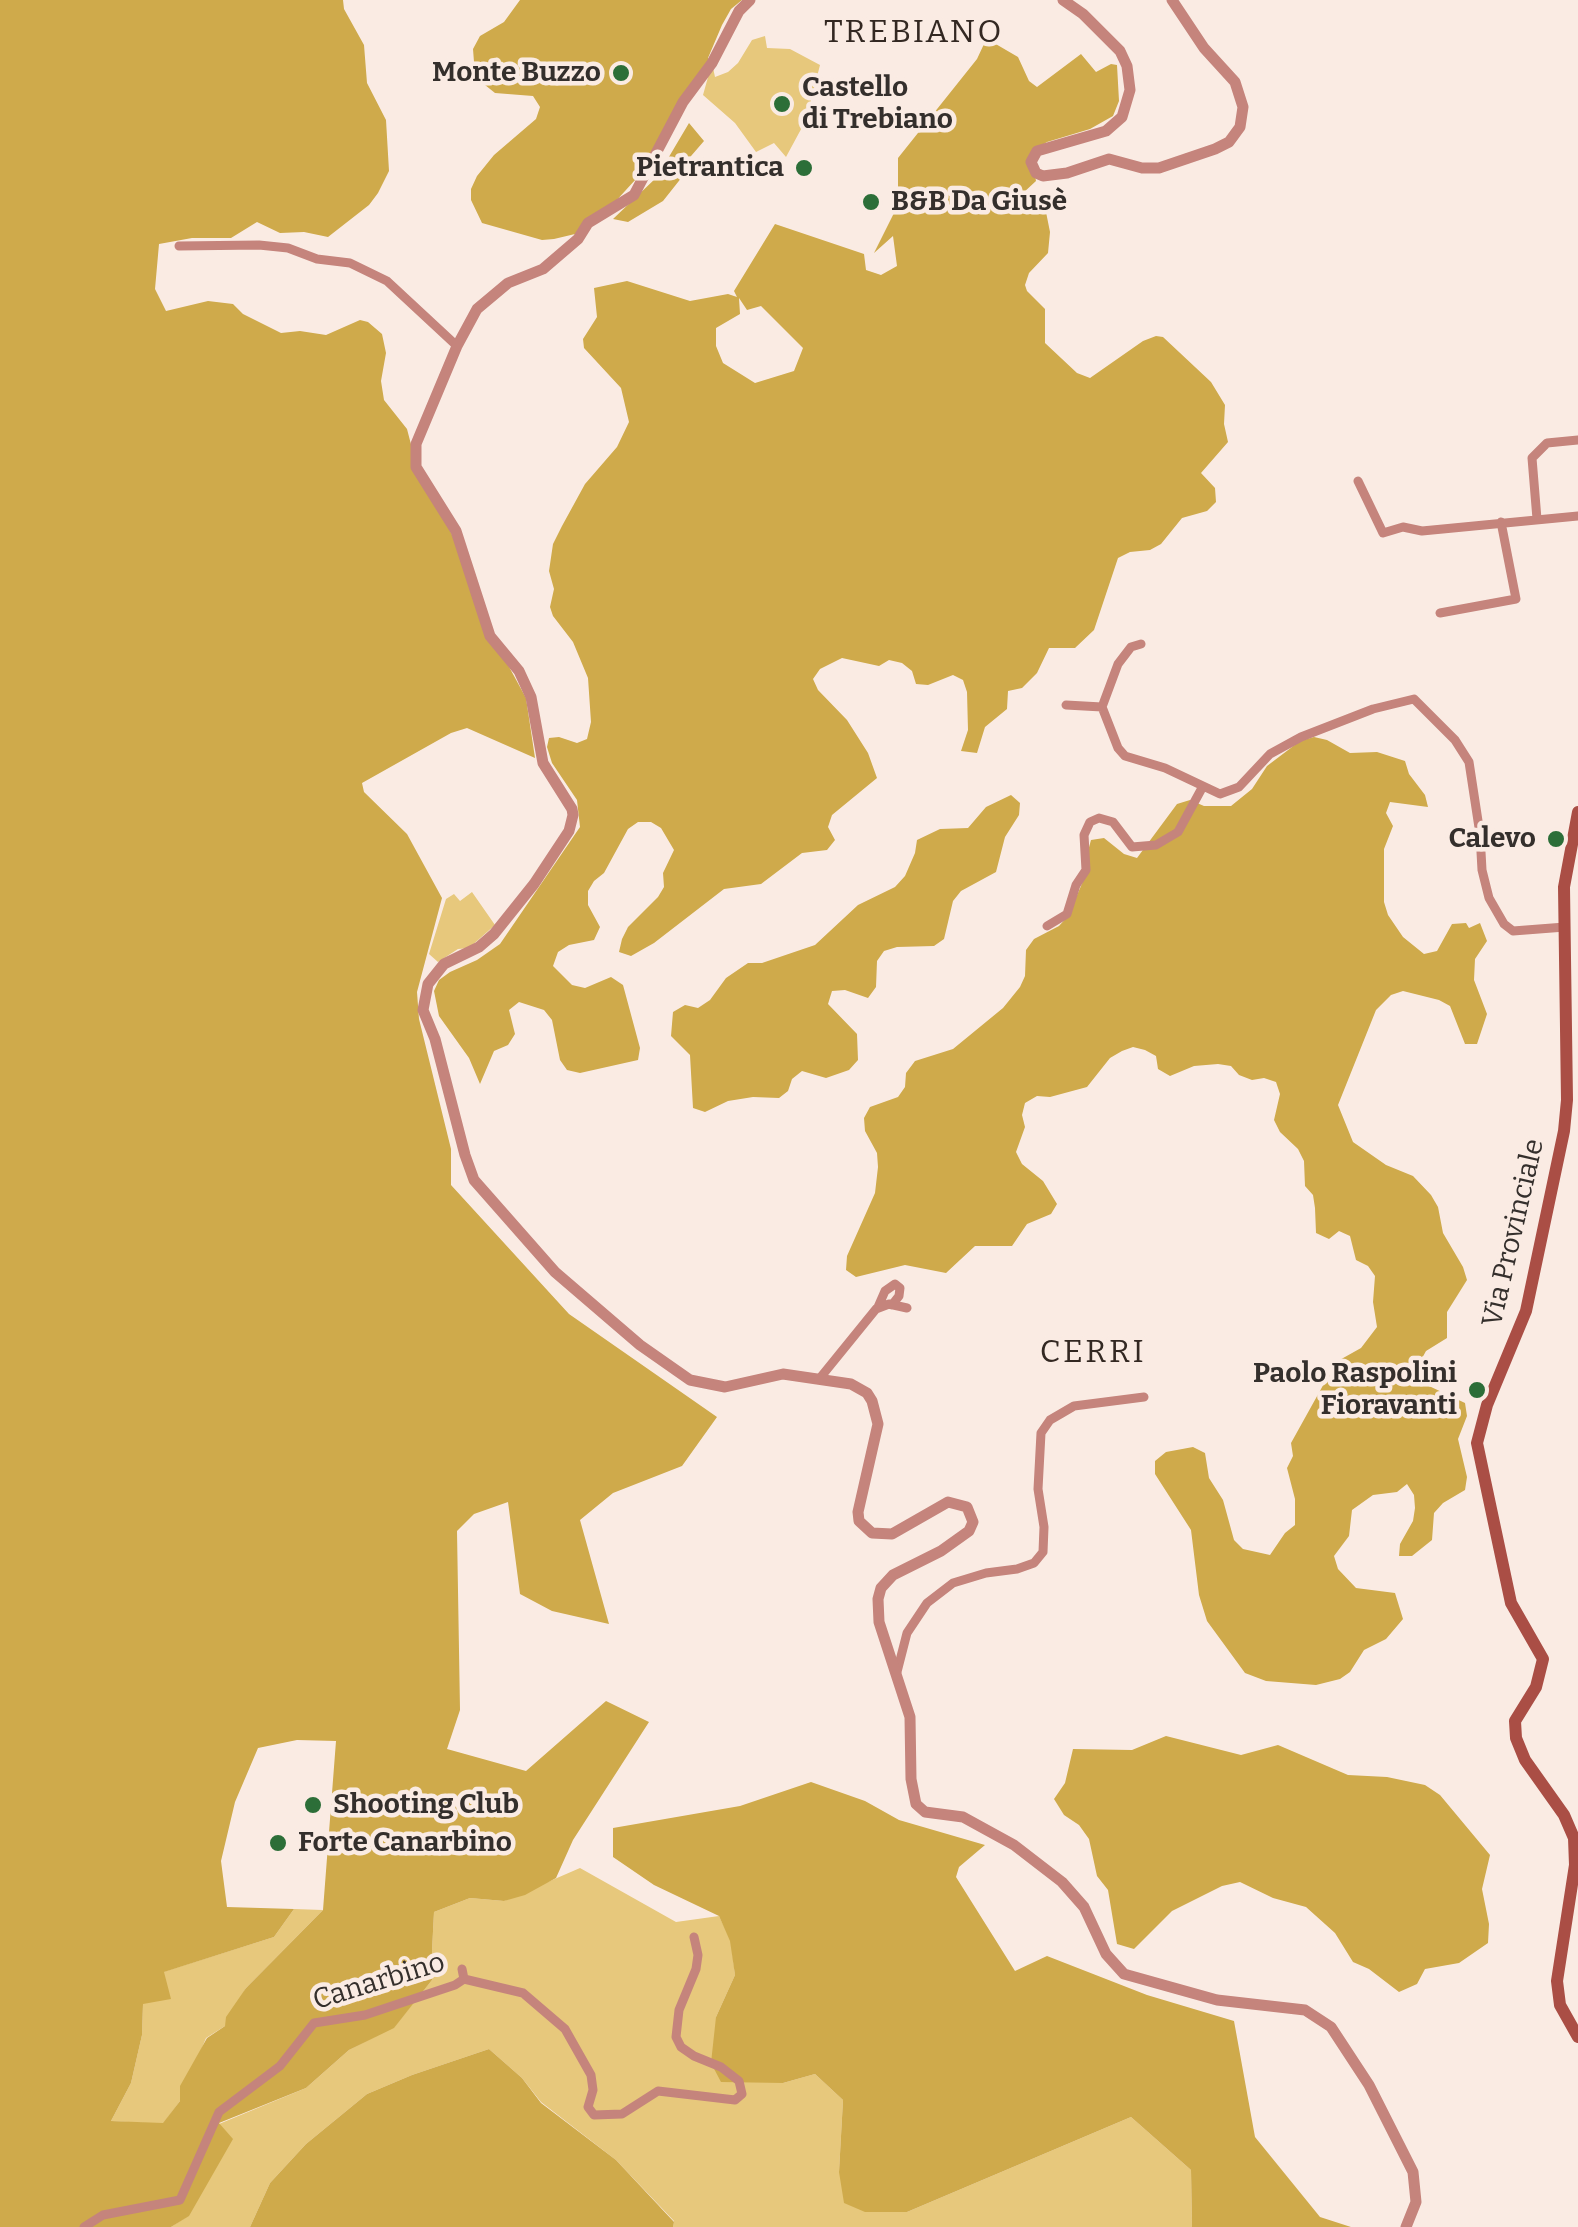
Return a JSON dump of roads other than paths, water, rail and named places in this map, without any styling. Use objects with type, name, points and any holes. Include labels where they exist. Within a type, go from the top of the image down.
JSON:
[{"type":"main road","name":"Via Provinciale","points":[[1578,812],[1565,875],[1564,1131],[1526,1312],[1487,1404],[1477,1443],[1511,1603],[1543,1660],[1536,1687],[1515,1722],[1516,1738],[1574,1838],[1575,1865],[1557,1980],[1560,2005],[1578,2037]]},
{"type":"street","points":[[750,0],[739,11],[712,64],[683,102],[634,195],[588,223],[578,239],[543,270],[508,283],[477,309],[456,346],[416,444],[416,467],[456,531],[490,636],[519,672],[532,697],[544,763],[573,815],[569,831],[487,942],[438,968],[428,984],[423,1010],[435,1039],[464,1155],[474,1180],[556,1272],[640,1345],[690,1380],[726,1388],[784,1374],[820,1378],[867,1393],[875,1410],[876,1438],[858,1512],[864,1527],[879,1535],[892,1534],[948,1502],[963,1503],[972,1517],[968,1531],[881,1588],[877,1605],[910,1717],[913,1794],[920,1809],[963,1817],[1014,1845],[1062,1882],[1084,1906],[1106,1954],[1124,1974],[1217,2000],[1305,2010],[1331,2027],[1369,2085],[1412,2172],[1416,2202],[1406,2227]]},
{"type":"street","points":[[1064,0],[1094,23],[1120,51],[1127,66],[1130,90],[1122,117],[1106,131],[1037,150],[1030,162],[1043,176],[1109,159],[1142,168],[1159,168],[1229,142],[1240,127],[1243,107],[1234,82],[1204,48],[1172,0]]},
{"type":"street","points":[[180,246],[260,244],[288,248],[317,260],[350,264],[387,281],[456,346]]},
{"type":"street","points":[[1537,519],[1532,458],[1547,443],[1578,440]]},
{"type":"street","points":[[1358,481],[1384,533],[1403,527],[1422,532],[1578,516]]},
{"type":"street","points":[[1440,612],[1516,599],[1501,522]]},
{"type":"street","points":[[1142,644],[1131,646],[1118,664],[1102,708],[1118,748],[1125,756],[1165,768],[1220,794],[1230,792],[1270,754],[1301,737],[1373,709],[1414,700],[1455,740],[1469,762],[1482,870],[1489,898],[1504,924],[1513,931],[1565,927]]},
{"type":"street","points":[[1066,705],[1102,708]]},
{"type":"street","points":[[1046,926],[1067,914],[1076,885],[1086,870],[1084,835],[1090,822],[1099,818],[1113,822],[1132,848],[1156,845],[1178,832],[1202,788]]},
{"type":"street","points":[[820,1378],[876,1309],[884,1292],[895,1284],[900,1288],[899,1296],[892,1305]]},
{"type":"street","points":[[876,1309],[892,1305],[907,1308]]},
{"type":"street","points":[[896,1672],[907,1632],[926,1603],[953,1583],[1017,1569],[1034,1562],[1043,1552],[1038,1489],[1041,1433],[1050,1420],[1074,1406],[1144,1397]]},
{"type":"street","name":"Canarbino","points":[[84,2227],[103,2215],[180,2200],[215,2118],[280,2066],[314,2024],[365,2015],[455,1986],[463,1974],[523,1993],[565,2029],[590,2076],[588,2107],[594,2115],[622,2114],[658,2091],[735,2100],[743,2091],[740,2081],[694,2056],[676,2037],[679,2010],[696,1969],[694,1937]]},
{"type":"place","name":"Monte Buzzo","points":[[621,73]]},
{"type":"place","name":"Castello di Trebiano","points":[[782,104]]},
{"type":"place","name":"Pietrantica","points":[[804,168]]},
{"type":"place","name":"B&B Da Giusè","points":[[871,202]]},
{"type":"place","name":"Calevo","points":[[1556,839]]},
{"type":"place","name":"Paolo Raspolini Fioravanti","points":[[1477,1390]]},
{"type":"place","name":"Shooting Club","points":[[313,1805]]},
{"type":"place","name":"Forte Canarbino","points":[[278,1843]]},
{"type":"district","name":"TREBIANO","points":[[914,33]]},
{"type":"district","name":"CERRI","points":[[1093,1353]]}]
